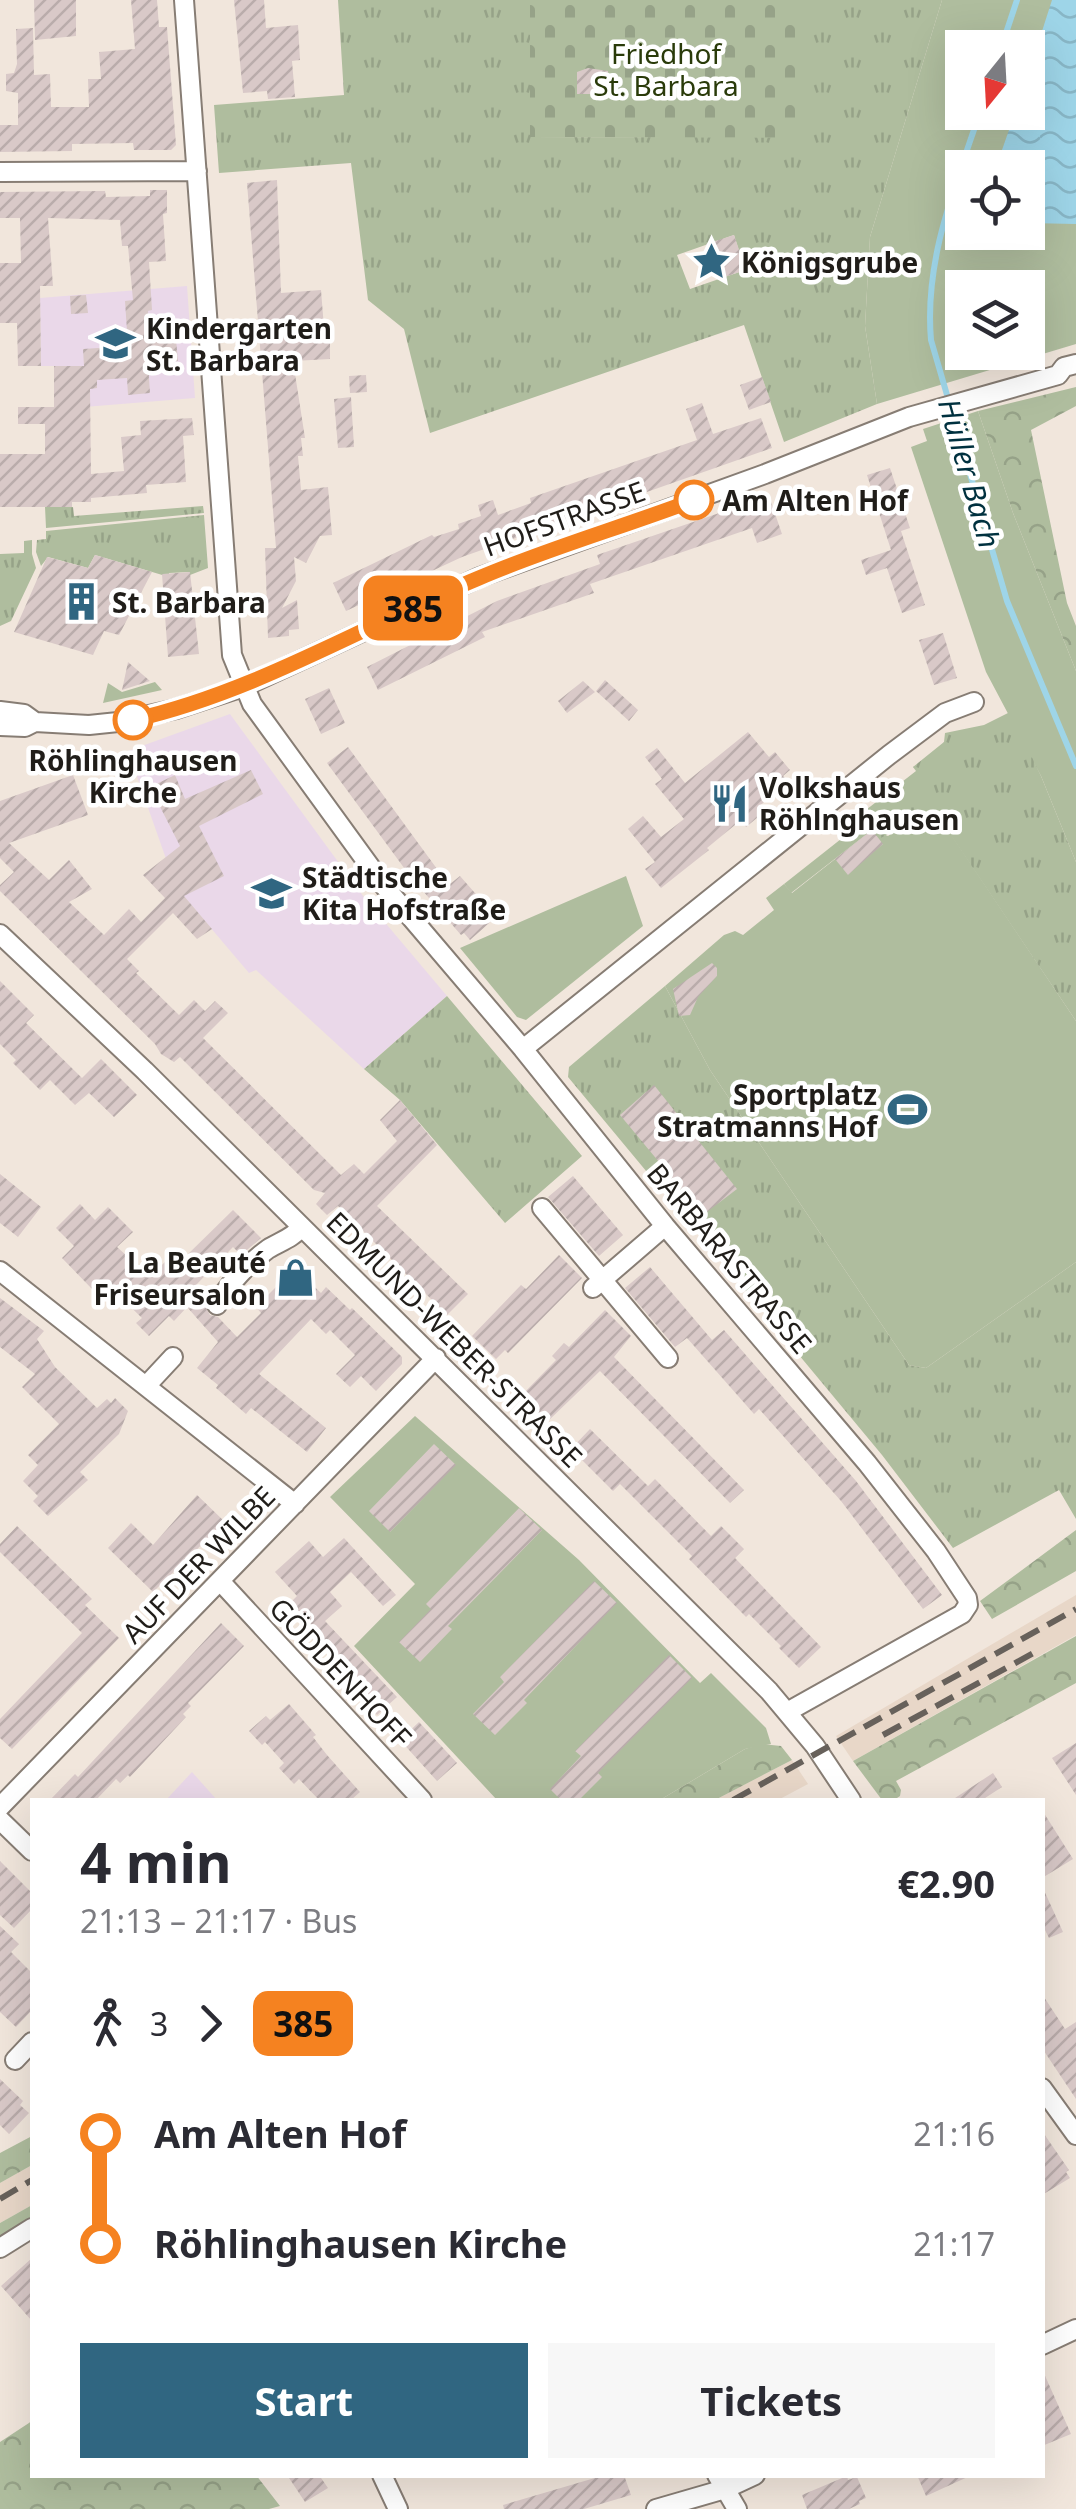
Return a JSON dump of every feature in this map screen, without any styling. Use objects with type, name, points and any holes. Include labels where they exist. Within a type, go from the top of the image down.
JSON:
[{"type":"street","name":"BARBARASTRASSE","points":[[184,0],[232,655],[243,687],[385,887],[867,1463],[936,1551],[967,1598],[968,1605],[962,1614],[787,1712]]},
{"type":"street","points":[[0,172],[197,171]]},
{"type":"street","name":"HOFSTRASSE","points":[[0,726],[24,727],[36,722],[89,725],[176,710],[243,687],[480,577],[924,413],[1067,376],[1064,367],[1076,364]]},
{"type":"street","points":[[524,1049],[879,762],[944,713],[974,702]]},
{"type":"street","name":"HOFSTRASSE","points":[[0,711],[24,714],[36,722]]},
{"type":"street","name":"EDMUND-WEBER-STRASSE","points":[[0,934],[436,1358],[787,1712],[851,1798]]},
{"type":"street","points":[[542,1208],[598,1284],[668,1358]]},
{"type":"street","points":[[598,1284],[666,1226]]},
{"type":"street","points":[[217,1305],[225,1290],[270,1247],[288,1242],[302,1227]]},
{"type":"street","points":[[0,1271],[295,1504]]},
{"type":"street","points":[[146,1386],[173,1357]]},
{"type":"street","name":"AUF DER WILBE","points":[[0,1808],[436,1358]]},
{"type":"street","name":"GÖDDENHOFF","points":[[220,1581],[420,1798]]},
{"type":"street","points":[[0,1820],[30,1849]]},
{"type":"street","points":[[16,2060],[30,2044]]},
{"type":"street","points":[[1045,2092],[1076,2135]]},
{"type":"street","points":[[0,2248],[30,2229]]},
{"type":"street","points":[[1045,2343],[1076,2330]]},
{"type":"street","points":[[383,2478],[398,2509]]},
{"type":"street","points":[[656,2509],[721,2482],[738,2509]]},
{"type":"shaded area","name":"Kindergarten St. Barbara","points":[[187,286],[195,398],[72,408],[71,366],[41,366],[40,298]]},
{"type":"shaded area","name":"Städtische Kita Hofstraße","points":[[230,714],[366,900],[447,996],[364,1069],[256,970],[249,973],[176,887],[128,751]]},
{"type":"shaded area","points":[[1076,1595],[1076,1635],[853,1761],[836,1736]]},
{"type":"shaded area","points":[[792,1760],[808,1784],[782,1798],[719,1798]]},
{"type":"shaded area","points":[[192,1772],[215,1798],[168,1798]]},
{"type":"shaded area","points":[[30,2166],[30,2206],[0,2223],[0,2183]]},
{"type":"green space","points":[[338,0],[530,0],[530,137],[802,138],[803,0],[942,0],[870,237],[865,326],[877,404],[784,442],[744,325],[430,433],[404,329],[368,300],[351,163],[219,173],[214,105],[344,95]],"holes":[[[734,235],[745,270],[690,289],[677,255]]]},
{"type":"green space","name":"Friedhof St. Barbara","points":[[530,0],[803,0],[803,139],[529,137]]},
{"type":"green space","points":[[942,0],[1076,0],[1076,344],[1045,353],[1045,270],[945,270],[945,370],[990,370],[877,404],[865,326],[870,237]]},
{"type":"green space","points":[[1076,387],[1076,406],[1031,430],[1067,603],[1076,626],[1076,671],[1013,513],[978,411]]},
{"type":"green space","points":[[978,411],[1013,513],[1076,671],[1076,862],[1041,776],[986,672],[911,447],[927,441],[923,429]]},
{"type":"green space","points":[[203,506],[204,513],[46,528],[45,507],[73,507],[74,516]]},
{"type":"green space","points":[[204,515],[208,568],[190,575],[169,573],[169,577],[95,555],[88,568],[48,557],[41,566],[36,552],[37,540],[46,539],[46,531]]},
{"type":"green space","points":[[32,540],[36,568],[11,621],[0,626],[0,554],[24,553],[24,541]]},
{"type":"green space","points":[[155,682],[162,690],[103,703],[108,683],[122,692]]},
{"type":"green space","points":[[1010,712],[1076,862],[1076,1021],[946,828],[899,828],[879,839],[872,830],[791,893],[784,884],[860,824],[862,813],[916,771],[913,767],[944,742],[945,733],[984,725]]},
{"type":"green space","name":"Sportplatz Stratmanns Hof","points":[[946,827],[1076,1021],[1076,1262],[926,1368],[909,1365],[710,1070],[665,986],[724,935],[735,931],[743,935],[774,910],[766,898],[784,884],[792,893],[872,830],[888,836],[899,828]]},
{"type":"green space","points":[[626,876],[643,926],[526,1020],[517,1017],[460,948]]},
{"type":"green space","points":[[665,986],[710,1070],[909,1365],[926,1368],[1076,1262],[1076,1519],[1059,1490],[953,1548],[882,1455],[568,1077],[569,1067]]},
{"type":"green space","points":[[447,996],[582,1156],[505,1223],[400,1100],[364,1069]]},
{"type":"green space","points":[[415,1416],[579,1560],[700,1683],[711,1673],[766,1728],[771,1744],[745,1749],[663,1798],[495,1798],[354,1646],[415,1584],[330,1497]]},
{"type":"green space","points":[[1076,1530],[1076,1571],[992,1619],[980,1601]]},
{"type":"green space","points":[[1076,1636],[1076,1683],[896,1781],[901,1790],[897,1798],[881,1798],[853,1761]]},
{"type":"green space","points":[[762,1744],[781,1746],[792,1760],[719,1798],[663,1798],[745,1749]]},
{"type":"green space","points":[[30,2137],[30,2166],[0,2183],[0,2153]]},
{"type":"green space","points":[[30,2206],[30,2219],[0,2238],[0,2223]]},
{"type":"green space","points":[[30,2422],[30,2478],[258,2478],[280,2506],[0,2509],[0,2442]]},
{"type":"water","points":[[1052,0],[1076,0],[1076,224],[1045,223],[1045,150],[1002,150],[1009,130],[1045,130],[1042,30]]},
{"type":"building","points":[[34,0],[76,0],[76,36],[35,40]]},
{"type":"building","points":[[131,0],[157,0],[159,27],[167,27],[176,145],[171,150],[134,150],[133,143],[72,144],[72,151],[0,152],[0,125],[18,125],[18,93],[6,91],[6,74],[14,73],[17,64],[16,29],[33,28],[34,75],[50,74],[51,107],[89,107],[88,79],[101,79],[99,52],[135,49]]},
{"type":"building","points":[[234,0],[264,0],[266,28],[298,25],[300,60],[292,61],[295,97],[268,99],[267,91],[243,93]]},
{"type":"building","points":[[588,68],[608,71],[609,94],[577,94],[577,72]]},
{"type":"building","points":[[277,180],[281,293],[321,290],[324,328],[330,328],[330,359],[293,361],[305,438],[301,438],[303,456],[298,456],[301,490],[328,487],[332,535],[320,536],[306,563],[294,557],[296,581],[282,608],[297,600],[299,629],[289,630],[289,636],[268,638],[265,548],[276,548],[247,183]]},
{"type":"building","points":[[150,190],[167,190],[167,213],[163,214],[166,261],[149,262],[150,341],[176,339],[178,361],[148,363],[150,393],[128,395],[127,378],[97,380],[97,388],[90,389],[91,474],[124,471],[121,437],[141,435],[140,421],[192,418],[194,435],[183,436],[186,482],[146,485],[147,493],[91,498],[91,502],[72,502],[72,507],[0,507],[0,454],[45,454],[45,424],[18,424],[18,407],[54,407],[54,366],[84,366],[83,349],[128,346],[125,301],[133,300],[128,246],[122,246],[120,220],[48,218],[53,286],[40,286],[41,366],[18,366],[17,323],[0,323],[0,263],[21,263],[20,218],[0,218],[0,192],[105,191],[106,197],[150,196]]},
{"type":"building","points":[[734,235],[746,270],[718,279],[706,244]]},
{"type":"building","points":[[86,295],[88,313],[71,314],[70,296]]},
{"type":"building","points":[[366,375],[367,392],[350,393],[349,376]]},
{"type":"building","points":[[762,377],[771,402],[749,410],[740,385]]},
{"type":"building","points":[[351,397],[354,447],[338,448],[334,399]]},
{"type":"building","points":[[702,403],[713,434],[761,418],[772,448],[462,557],[346,611],[333,583],[432,535],[459,529],[458,524],[481,516],[478,505],[493,500],[498,515],[531,503],[530,498],[697,440],[686,409]]},
{"type":"building","points":[[890,468],[910,528],[901,531],[925,605],[902,613],[887,568],[866,575],[861,560],[891,550],[867,475]]},
{"type":"building","points":[[760,499],[770,499],[782,534],[757,543],[752,528],[590,584],[594,593],[482,632],[485,637],[378,690],[367,667],[497,601],[600,564],[597,555]]},
{"type":"building","name":"St. Barbara","points":[[95,555],[152,572],[119,635],[104,631],[93,655],[14,632],[47,557],[88,568]]},
{"type":"building","points":[[190,572],[199,654],[168,657],[162,574]]},
{"type":"building","points":[[943,633],[957,678],[934,685],[919,640]]},
{"type":"building","points":[[128,662],[150,681],[122,690]]},
{"type":"building","points":[[605,680],[638,710],[629,721],[596,691]]},
{"type":"building","points":[[583,681],[595,692],[567,713],[558,701]]},
{"type":"building","points":[[329,688],[345,723],[321,734],[305,699]]},
{"type":"building","points":[[748,732],[769,757],[775,752],[790,770],[783,776],[789,782],[758,807],[763,813],[746,827],[741,820],[661,888],[645,869],[655,862],[628,829],[643,816],[661,837],[684,819],[655,784],[662,779],[645,757],[657,748],[685,783]]},
{"type":"building","points":[[348,747],[440,873],[450,884],[460,876],[496,917],[470,940],[464,933],[461,935],[410,876],[327,763]]},
{"type":"building","points":[[251,770],[263,794],[199,826],[224,876],[184,896],[212,929],[197,939],[173,913],[127,959],[179,1015],[194,1000],[205,1011],[215,1001],[228,1013],[203,1038],[341,1175],[354,1164],[364,1174],[397,1141],[380,1120],[400,1100],[437,1145],[377,1206],[468,1294],[447,1315],[338,1206],[327,1215],[316,1204],[325,1193],[314,1190],[180,1057],[174,1062],[161,1054],[0,891],[0,885],[14,872],[0,858],[0,801],[73,775],[88,815],[9,843],[49,880],[69,860],[92,889],[69,902],[104,935],[129,909],[141,922],[165,898],[143,875],[180,846],[150,787],[175,775],[185,799]]},
{"type":"building","points":[[872,830],[883,844],[848,875],[835,859]]},
{"type":"building","points":[[712,963],[717,976],[698,997],[690,1015],[679,1016],[673,989]]},
{"type":"building","points":[[0,981],[34,1015],[26,1023],[82,1078],[101,1059],[137,1095],[114,1117],[89,1093],[75,1105],[50,1080],[40,1090],[0,1044]]},
{"type":"building","points":[[654,1085],[737,1189],[703,1215],[620,1115]]},
{"type":"building","points":[[0,1174],[41,1207],[18,1237],[0,1223]]},
{"type":"building","points":[[573,1176],[623,1235],[599,1256],[548,1197]]},
{"type":"building","points":[[80,1204],[95,1220],[108,1207],[133,1232],[117,1247],[146,1273],[157,1262],[161,1266],[170,1257],[177,1265],[233,1210],[261,1238],[241,1255],[233,1247],[196,1285],[208,1296],[205,1306],[210,1315],[218,1317],[237,1337],[261,1313],[256,1307],[295,1268],[321,1293],[326,1287],[352,1308],[402,1357],[402,1364],[376,1391],[361,1376],[350,1387],[336,1374],[355,1355],[330,1330],[326,1334],[311,1319],[259,1374],[326,1428],[307,1452],[251,1408],[246,1414],[197,1368],[218,1342],[187,1307],[174,1321],[169,1316],[149,1336],[136,1323],[142,1318],[110,1287],[105,1292],[98,1285],[93,1290],[62,1258],[74,1246],[56,1228]]},
{"type":"building","points":[[559,1255],[582,1278],[508,1353],[505,1350],[496,1359],[472,1336],[521,1285],[526,1289]]},
{"type":"building","points":[[650,1267],[712,1340],[724,1330],[856,1481],[942,1595],[923,1609],[841,1501],[759,1409],[754,1414],[687,1338],[675,1347],[625,1288]]},
{"type":"building","points":[[0,1298],[44,1331],[37,1339],[55,1367],[97,1408],[107,1399],[111,1403],[115,1398],[128,1411],[119,1434],[80,1472],[88,1480],[48,1516],[33,1501],[38,1496],[23,1481],[38,1465],[28,1455],[59,1424],[22,1387],[35,1374],[0,1347]]},
{"type":"building","points":[[605,1310],[631,1336],[614,1357],[744,1490],[730,1503],[600,1371],[546,1423],[520,1397],[556,1360],[552,1356],[564,1343],[569,1347]]},
{"type":"building","points":[[590,1429],[648,1486],[655,1479],[711,1536],[721,1526],[744,1549],[735,1558],[821,1647],[799,1668],[620,1484],[613,1491],[571,1449]]},
{"type":"building","points":[[434,1444],[456,1465],[390,1532],[369,1511]]},
{"type":"building","points":[[197,1495],[225,1522],[153,1592],[108,1548],[131,1523],[153,1545]]},
{"type":"building","points":[[519,1508],[542,1530],[448,1626],[452,1629],[420,1662],[399,1642],[431,1609],[426,1604]]},
{"type":"building","points":[[17,1526],[92,1599],[85,1605],[119,1638],[12,1749],[0,1738],[0,1719],[82,1633],[0,1552],[0,1544]]},
{"type":"building","points":[[344,1538],[396,1595],[383,1606],[351,1572],[330,1592],[342,1606],[325,1621],[397,1697],[377,1715],[339,1674],[345,1669],[287,1606],[297,1596],[275,1572],[309,1541],[323,1557]]},
{"type":"building","points":[[594,1581],[617,1603],[495,1735],[473,1714],[504,1682],[500,1677]]},
{"type":"building","points":[[221,1623],[244,1646],[188,1703],[191,1706],[183,1714],[186,1717],[130,1777],[120,1783],[116,1779],[98,1798],[52,1798],[75,1774],[78,1777]]},
{"type":"building","points":[[669,1655],[692,1678],[598,1773],[602,1777],[581,1798],[559,1798],[550,1789],[581,1756],[575,1751]]},
{"type":"building","points":[[289,1704],[360,1792],[353,1798],[317,1798],[299,1779],[294,1784],[279,1768],[284,1763],[249,1731],[266,1716],[270,1720]]},
{"type":"building","points":[[419,1722],[457,1763],[437,1781],[400,1740]]},
{"type":"building","points":[[1076,1743],[1076,1795],[1052,1758]]},
{"type":"building","points":[[993,1773],[1002,1787],[985,1798],[955,1798]]},
{"type":"building","points":[[1045,1815],[1073,1859],[1045,1876]]},
{"type":"building","points":[[0,1861],[30,1891],[30,1911],[14,1928],[0,1915]]},
{"type":"building","points":[[1045,1893],[1063,1932],[1049,1938],[1045,1930]]},
{"type":"building","points":[[0,1926],[19,1944],[11,1952],[30,1971],[30,2012],[16,2027],[0,2012]]},
{"type":"building","points":[[1045,1999],[1065,2029],[1076,2022],[1076,2099],[1045,2052]]},
{"type":"building","points":[[0,2079],[23,2101],[20,2105],[29,2113],[9,2134],[0,2125]]},
{"type":"building","points":[[1045,2135],[1069,2170],[1066,2172],[1070,2178],[1045,2193]]},
{"type":"building","points":[[30,2260],[30,2319],[1,2286]]},
{"type":"building","points":[[1045,2376],[1071,2434],[1045,2445]]},
{"type":"building","points":[[289,2478],[321,2478],[328,2488],[305,2502]]},
{"type":"building","points":[[595,2478],[625,2478],[631,2495],[584,2509],[504,2509],[503,2505]]},
{"type":"building","points":[[842,2478],[857,2478],[866,2498],[849,2509],[807,2509],[802,2495]]},
{"type":"building","points":[[918,2478],[965,2478],[926,2496]]},
{"type":"waterway","name":"Hüller Bach","points":[[1007,30],[1017,0]]},
{"type":"waterway","name":"Hüller Bach","points":[[974,130],[937,252],[930,310],[931,340],[1007,601],[1076,766]]},
{"type":"railway","points":[[737,1798],[1076,1609]]},
{"type":"railway","points":[[883,1735],[1041,1649]]},
{"type":"railway","points":[[0,2199],[30,2181]]},
{"type":"bus line","name":"385","points":[[133,720],[243,687],[480,577],[694,500]]},
{"type":"place","name":"Königsgrube","points":[[711,262]]},
{"type":"place","name":"Kindergarten St. Barbara","points":[[116,344]]},
{"type":"place","name":"Am Alten Hof","points":[[694,500]]},
{"type":"place","name":"St. Barbara","points":[[82,602]]},
{"type":"place","name":"Röhlinghausen Kirche","points":[[133,720]]},
{"type":"place","name":"Volkshaus Röhlnghausen","points":[[729,803]]},
{"type":"place","name":"Städtische Kita Hofstraße","points":[[272,893]]},
{"type":"place","name":"Sportplatz Stratmanns Hof","points":[[907,1110]]},
{"type":"place","name":"La Beauté Friseursalon","points":[[296,1278]]}]
